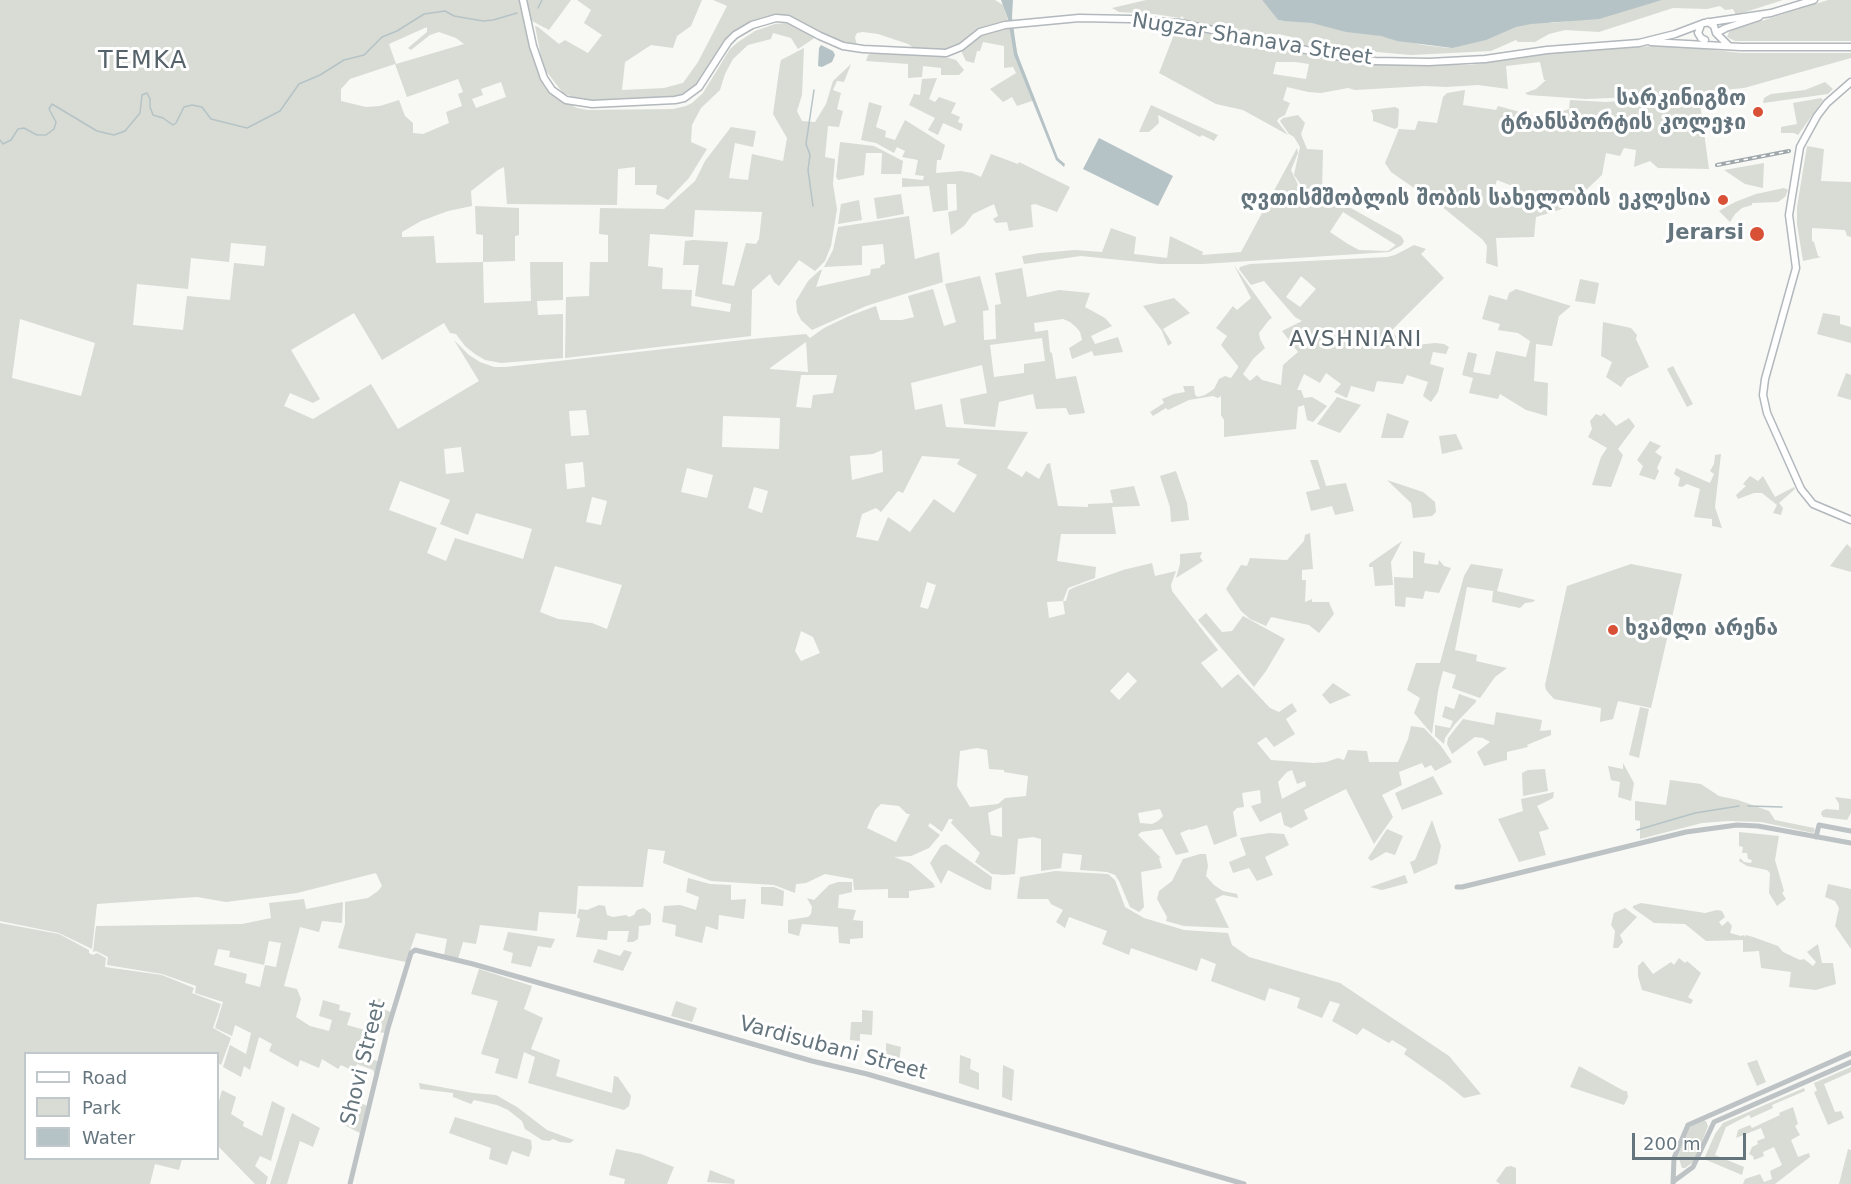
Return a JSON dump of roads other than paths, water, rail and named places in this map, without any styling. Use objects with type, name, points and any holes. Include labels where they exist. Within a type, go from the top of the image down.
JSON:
[{"type":"main road","name":"Nugzar Shanava Street","points":[[523,0],[533,46],[544,78],[552,90],[566,100],[592,104],[684,98],[699,87],[735,35],[752,25],[776,18],[788,19],[843,46],[936,54],[954,51],[980,32],[1005,25],[1079,18],[1180,23],[1334,56],[1375,61],[1429,62],[1485,59],[1547,50],[1639,43],[1675,34],[1705,23],[1771,13],[1814,0]]},
{"type":"main road","points":[[1639,43],[1677,39],[1713,39],[1716,33],[1771,13]]},
{"type":"main road","points":[[1721,46],[1701,38],[1698,28],[1705,23],[1714,26],[1716,33],[1724,43],[1732,47]]},
{"type":"main road","points":[[1732,26],[1723,34],[1732,47]]},
{"type":"main road","points":[[1656,42],[1732,47],[1851,47]]},
{"type":"main road","points":[[1851,82],[1827,103],[1800,147],[1789,215],[1796,268],[1764,383],[1763,400],[1791,471],[1807,498],[1831,513],[1851,520]]},
{"type":"street","points":[[1457,887],[1634,843],[1713,827],[1744,825],[1851,843]]},
{"type":"street","points":[[1816,837],[1819,825],[1851,831]]},
{"type":"street","name":"Shovi Street","points":[[350,1184],[388,1028],[413,951]]},
{"type":"street","name":"Vardisubani Street","points":[[413,951],[473,964],[812,1061],[867,1074],[1244,1184]]},
{"type":"street","points":[[1673,1183],[1674,1158],[1688,1125],[1851,1053]]},
{"type":"street","points":[[1673,1183],[1693,1167],[1714,1122],[1851,1062]]},
{"type":"street","points":[[1802,1074],[1806,1082]]},
{"type":"street","points":[[1748,1097],[1752,1099],[1752,1104]]},
{"type":"street","points":[[1716,1111],[1716,1118],[1719,1119]]},
{"type":"street","points":[[1700,1118],[1707,1121],[1710,1129]]},
{"type":"street","points":[[1674,1158],[1675,1163],[1683,1170],[1693,1167]]},
{"type":"water","points":[[1001,0],[1013,0],[1012,17],[1017,53],[1058,158],[1065,164],[1064,167],[1056,160],[1014,55],[1008,19]]},
{"type":"water","points":[[1262,0],[1662,0],[1599,19],[1516,27],[1486,40],[1452,48],[1346,32],[1312,23],[1278,20]]},
{"type":"water","points":[[821,45],[833,51],[835,55],[832,62],[822,67],[818,66]]},
{"type":"water","points":[[1099,138],[1173,176],[1158,206],[1083,169]]},
{"type":"waterway","points":[[538,8],[542,0]]},
{"type":"waterway","points":[[0,140],[3,144],[11,140],[18,129],[24,128],[37,135],[46,135],[54,129],[56,122],[49,109],[52,104],[97,131],[114,135],[125,131],[140,113],[142,95],[147,93],[153,115],[173,125],[184,107],[192,105],[202,107],[211,119],[247,128],[280,111],[299,84],[320,75],[344,60],[364,55],[382,37],[397,31],[424,14],[445,11],[454,16],[483,21],[517,13]]},
{"type":"waterway","points":[[813,206],[808,170],[810,155],[806,144],[814,90]]},
{"type":"waterway","points":[[1637,830],[1695,813],[1739,806]]},
{"type":"waterway","points":[[1748,806],[1782,807]]},
{"type":"railway","points":[[1717,165],[1789,151]]},
{"type":"place","name":"სარკინიგზო ტრანსპორტის კოლეჯი","points":[[1758,112]]},
{"type":"place","name":"ღვთისმშობლის შობის სახელობის ეკლესია","points":[[1723,200]]},
{"type":"place","name":"Jerarsi","points":[[1757,234]]},
{"type":"place","name":"ხვამლი არენა","points":[[1613,630]]},
{"type":"district","name":"TEMKA","points":[[143,62]]},
{"type":"district","name":"AVSHNIANI","points":[[1356,340]]}]
